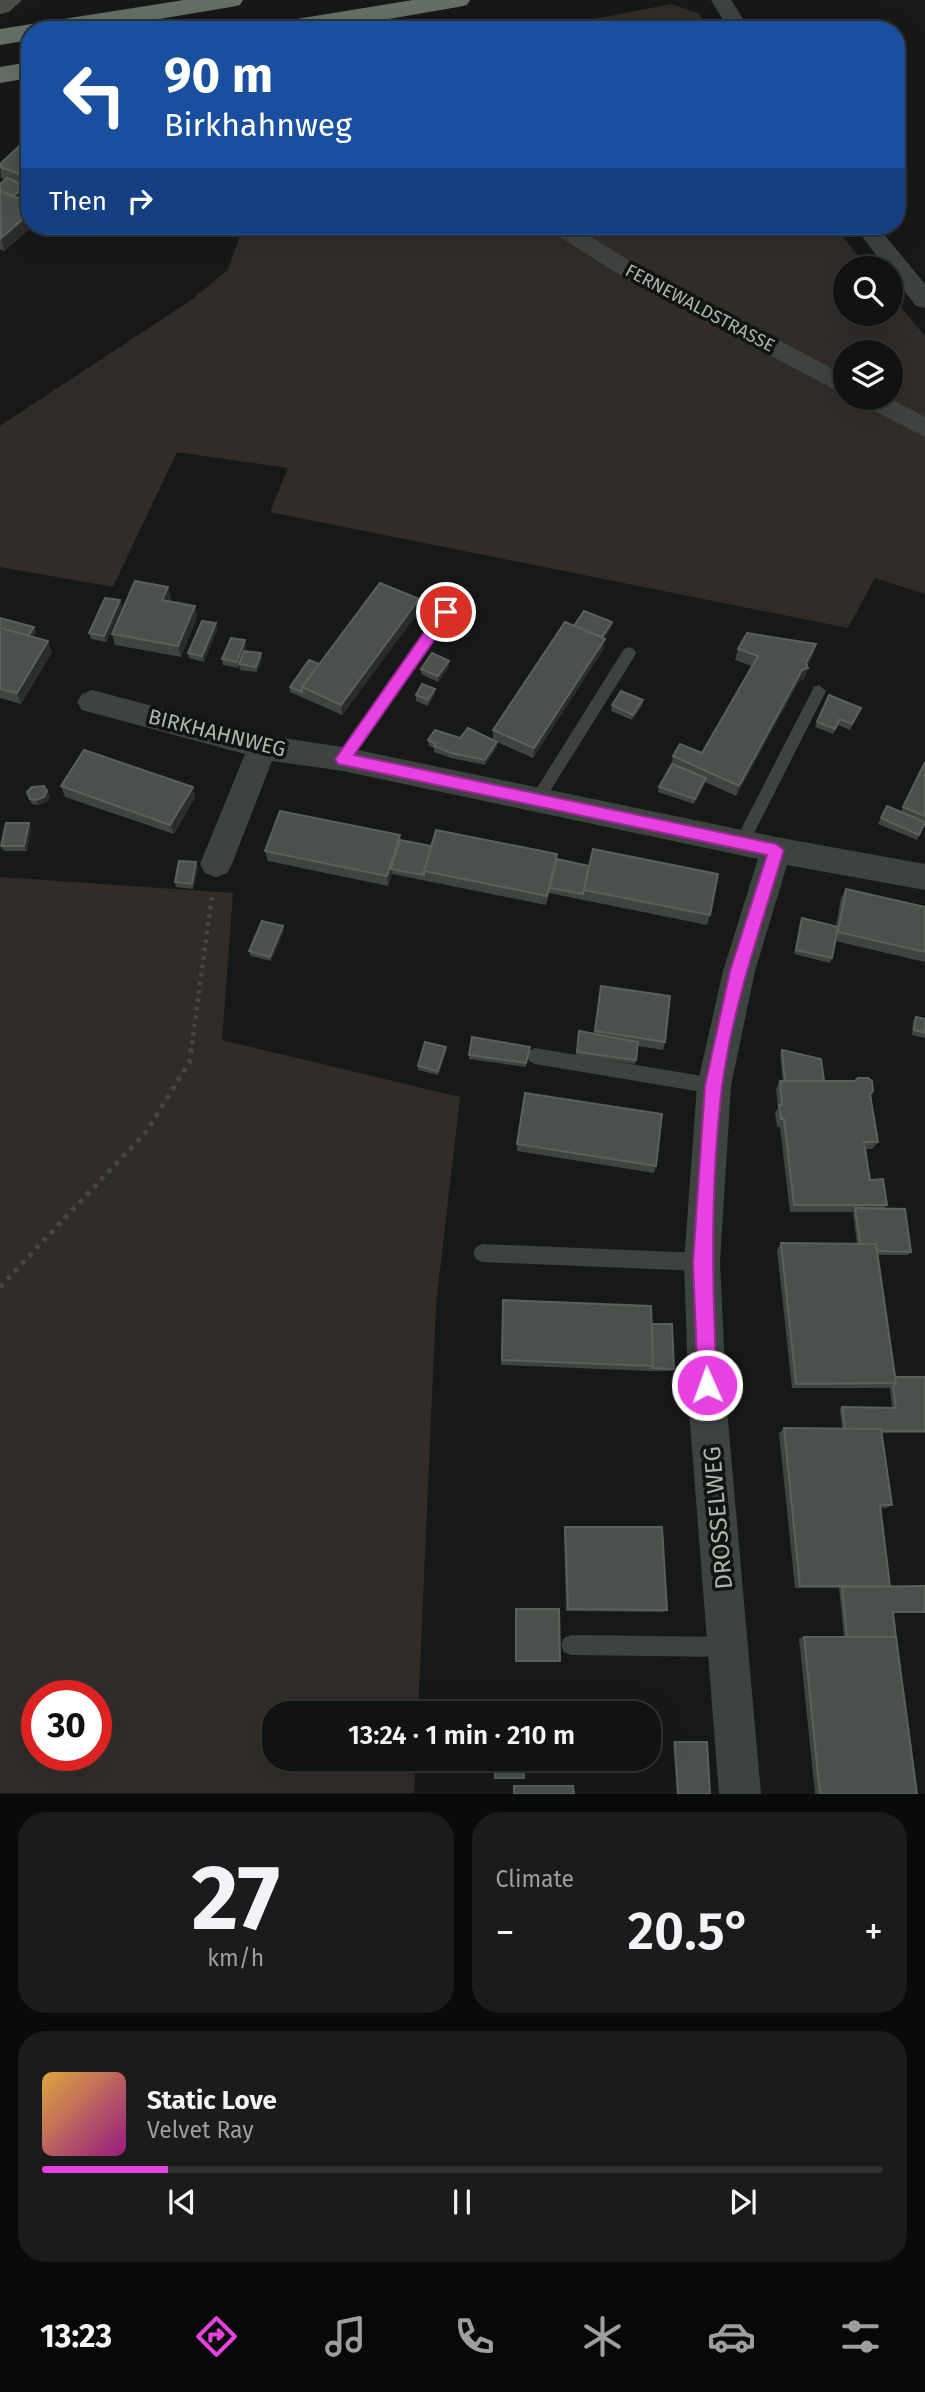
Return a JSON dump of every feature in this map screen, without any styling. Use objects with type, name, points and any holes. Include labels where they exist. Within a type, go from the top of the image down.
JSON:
[{"type":"highway","points":[[100,21],[231,0]]},
{"type":"highway","points":[[332,21],[458,0]]},
{"type":"highway","points":[[0,37],[21,34]]},
{"type":"highway","points":[[0,75],[21,72]]},
{"type":"main road","points":[[0,6],[10,0]]},
{"type":"street","points":[[721,0],[734,21]]},
{"type":"street","name":"FERNEWALDSTRASSE","points":[[572,235],[638,276],[833,380]]},
{"type":"street","points":[[872,235],[925,300]]},
{"type":"street","points":[[891,410],[925,428]]},
{"type":"street","name":"BIRKHAHNWEG","points":[[92,702],[263,747],[343,759],[759,846],[925,877]]},
{"type":"street","points":[[216,864],[263,747]]},
{"type":"street","name":"DROSSELWEG","points":[[740,1794],[708,1410],[702,1262],[714,1086],[739,971],[759,846]]},
{"type":"lane","points":[[343,759],[446,612]]},
{"type":"lane","points":[[537,800],[629,653]]},
{"type":"lane","points":[[759,846],[819,691]]},
{"type":"lane","points":[[535,1056],[714,1086]]},
{"type":"lane","points":[[482,1253],[702,1262]]},
{"type":"lane","points":[[571,1645],[729,1647]]},
{"type":"path","points":[[0,1287],[146,1132],[190,1061],[216,864]]},
{"type":"shaded area","points":[[672,4],[699,14],[704,21],[583,21]]},
{"type":"shaded area","points":[[240,235],[841,235],[858,256],[833,256],[833,326],[903,326],[903,309],[925,336],[925,594],[875,578],[848,628],[270,512],[288,468],[177,452],[113,587],[0,567],[0,426],[191,300],[228,270]]},
{"type":"shaded area","points":[[0,877],[233,893],[222,1040],[460,1097],[436,1305],[419,1701],[262,1701],[262,1771],[415,1771],[414,1793],[0,1793]]},
{"type":"building","points":[[21,145],[21,175],[0,167]]},
{"type":"building","points":[[7,178],[21,184],[21,190],[13,196],[0,191],[0,184]]},
{"type":"building","points":[[0,191],[21,199],[21,221],[1,238]]},
{"type":"building","points":[[135,581],[168,587],[162,600],[195,606],[178,646],[112,634]]},
{"type":"building","points":[[380,583],[419,599],[341,705],[302,687]]},
{"type":"building","points":[[105,598],[120,600],[104,636],[89,633]]},
{"type":"building","points":[[584,611],[612,622],[602,637],[574,626]]},
{"type":"building","points":[[0,618],[34,627],[28,636],[0,628]]},
{"type":"building","points":[[202,621],[216,623],[202,656],[188,653]]},
{"type":"building","points":[[565,622],[605,639],[534,748],[493,730]]},
{"type":"building","points":[[0,628],[48,641],[17,693],[0,689]]},
{"type":"building","points":[[747,633],[816,644],[806,663],[808,668],[802,670],[739,786],[673,756],[680,744],[702,753],[758,656],[738,649]]},
{"type":"building","points":[[231,638],[245,640],[237,662],[222,659]]},
{"type":"building","points":[[244,651],[261,653],[256,667],[239,664]]},
{"type":"building","points":[[432,653],[449,661],[438,676],[421,669]]},
{"type":"building","points":[[309,660],[319,664],[302,687],[302,692],[290,687]]},
{"type":"building","points":[[422,684],[435,689],[428,700],[416,695]]},
{"type":"building","points":[[621,691],[643,700],[633,715],[612,705]]},
{"type":"building","points":[[829,695],[861,708],[852,724],[840,719],[835,729],[817,722]]},
{"type":"building","points":[[468,728],[497,742],[485,760],[451,753],[434,746],[436,744],[428,740],[435,730],[460,738]]},
{"type":"building","points":[[84,750],[193,787],[170,825],[61,786]]},
{"type":"building","points":[[925,762],[925,816],[903,807]]},
{"type":"building","points":[[672,764],[706,778],[695,799],[659,787]]},
{"type":"building","points":[[44,786],[47,791],[44,797],[30,799],[27,792],[32,787]]},
{"type":"building","points":[[887,806],[925,822],[919,835],[881,818]]},
{"type":"building","points":[[280,811],[400,835],[387,876],[265,851]]},
{"type":"building","points":[[6,823],[29,823],[24,846],[1,846]]},
{"type":"building","points":[[436,830],[557,854],[547,896],[424,871]]},
{"type":"building","points":[[400,840],[431,846],[424,875],[391,869]]},
{"type":"building","points":[[593,849],[718,874],[710,915],[584,890]]},
{"type":"building","points":[[557,859],[589,866],[583,894],[550,888]]},
{"type":"building","points":[[179,861],[196,862],[192,884],[175,882]]},
{"type":"building","points":[[846,889],[925,907],[925,952],[838,932]]},
{"type":"building","points":[[802,918],[838,927],[832,958],[796,950]]},
{"type":"building","points":[[262,921],[283,926],[270,957],[249,951]]},
{"type":"building","points":[[601,986],[670,996],[665,1042],[595,1031]]},
{"type":"building","points":[[916,1017],[925,1019],[925,1033],[914,1030]]},
{"type":"building","points":[[579,1031],[638,1042],[636,1060],[577,1052]]},
{"type":"building","points":[[472,1037],[530,1047],[526,1063],[469,1055]]},
{"type":"building","points":[[425,1042],[446,1047],[438,1071],[418,1066]]},
{"type":"building","points":[[782,1050],[821,1059],[824,1081],[785,1081]]},
{"type":"building","points":[[858,1078],[872,1081],[873,1091],[870,1094],[878,1142],[864,1142],[870,1180],[883,1179],[887,1205],[794,1205],[784,1119],[781,1119],[779,1105],[782,1105],[780,1081],[855,1081]]},
{"type":"building","points":[[525,1093],[662,1114],[656,1166],[517,1144]]},
{"type":"building","points":[[855,1208],[905,1209],[911,1252],[877,1251],[876,1244],[860,1244]]},
{"type":"building","points":[[781,1243],[876,1244],[896,1383],[796,1384]]},
{"type":"building","points":[[503,1300],[651,1306],[653,1366],[502,1360]]},
{"type":"building","points":[[652,1324],[672,1324],[674,1369],[652,1368]]},
{"type":"building","points":[[895,1377],[925,1377],[925,1431],[845,1429],[842,1407],[896,1408],[893,1386],[896,1383]]},
{"type":"building","points":[[784,1428],[881,1429],[892,1505],[880,1505],[890,1586],[800,1586]]},
{"type":"building","points":[[565,1527],[662,1527],[667,1610],[568,1609]]},
{"type":"building","points":[[925,1586],[925,1612],[893,1612],[896,1638],[847,1637],[842,1587]]},
{"type":"building","points":[[516,1609],[559,1609],[560,1661],[516,1661]]},
{"type":"building","points":[[804,1637],[896,1637],[917,1794],[820,1794]]},
{"type":"building","points":[[675,1742],[707,1742],[710,1794],[678,1794]]},
{"type":"building","points":[[495,1771],[524,1771],[524,1778],[495,1778]]},
{"type":"building","points":[[514,1786],[573,1786],[574,1794],[514,1794]]},
{"type":"route","points":[[446,612],[343,759],[776,850],[739,971],[714,1086],[702,1262],[707,1385]]}]
